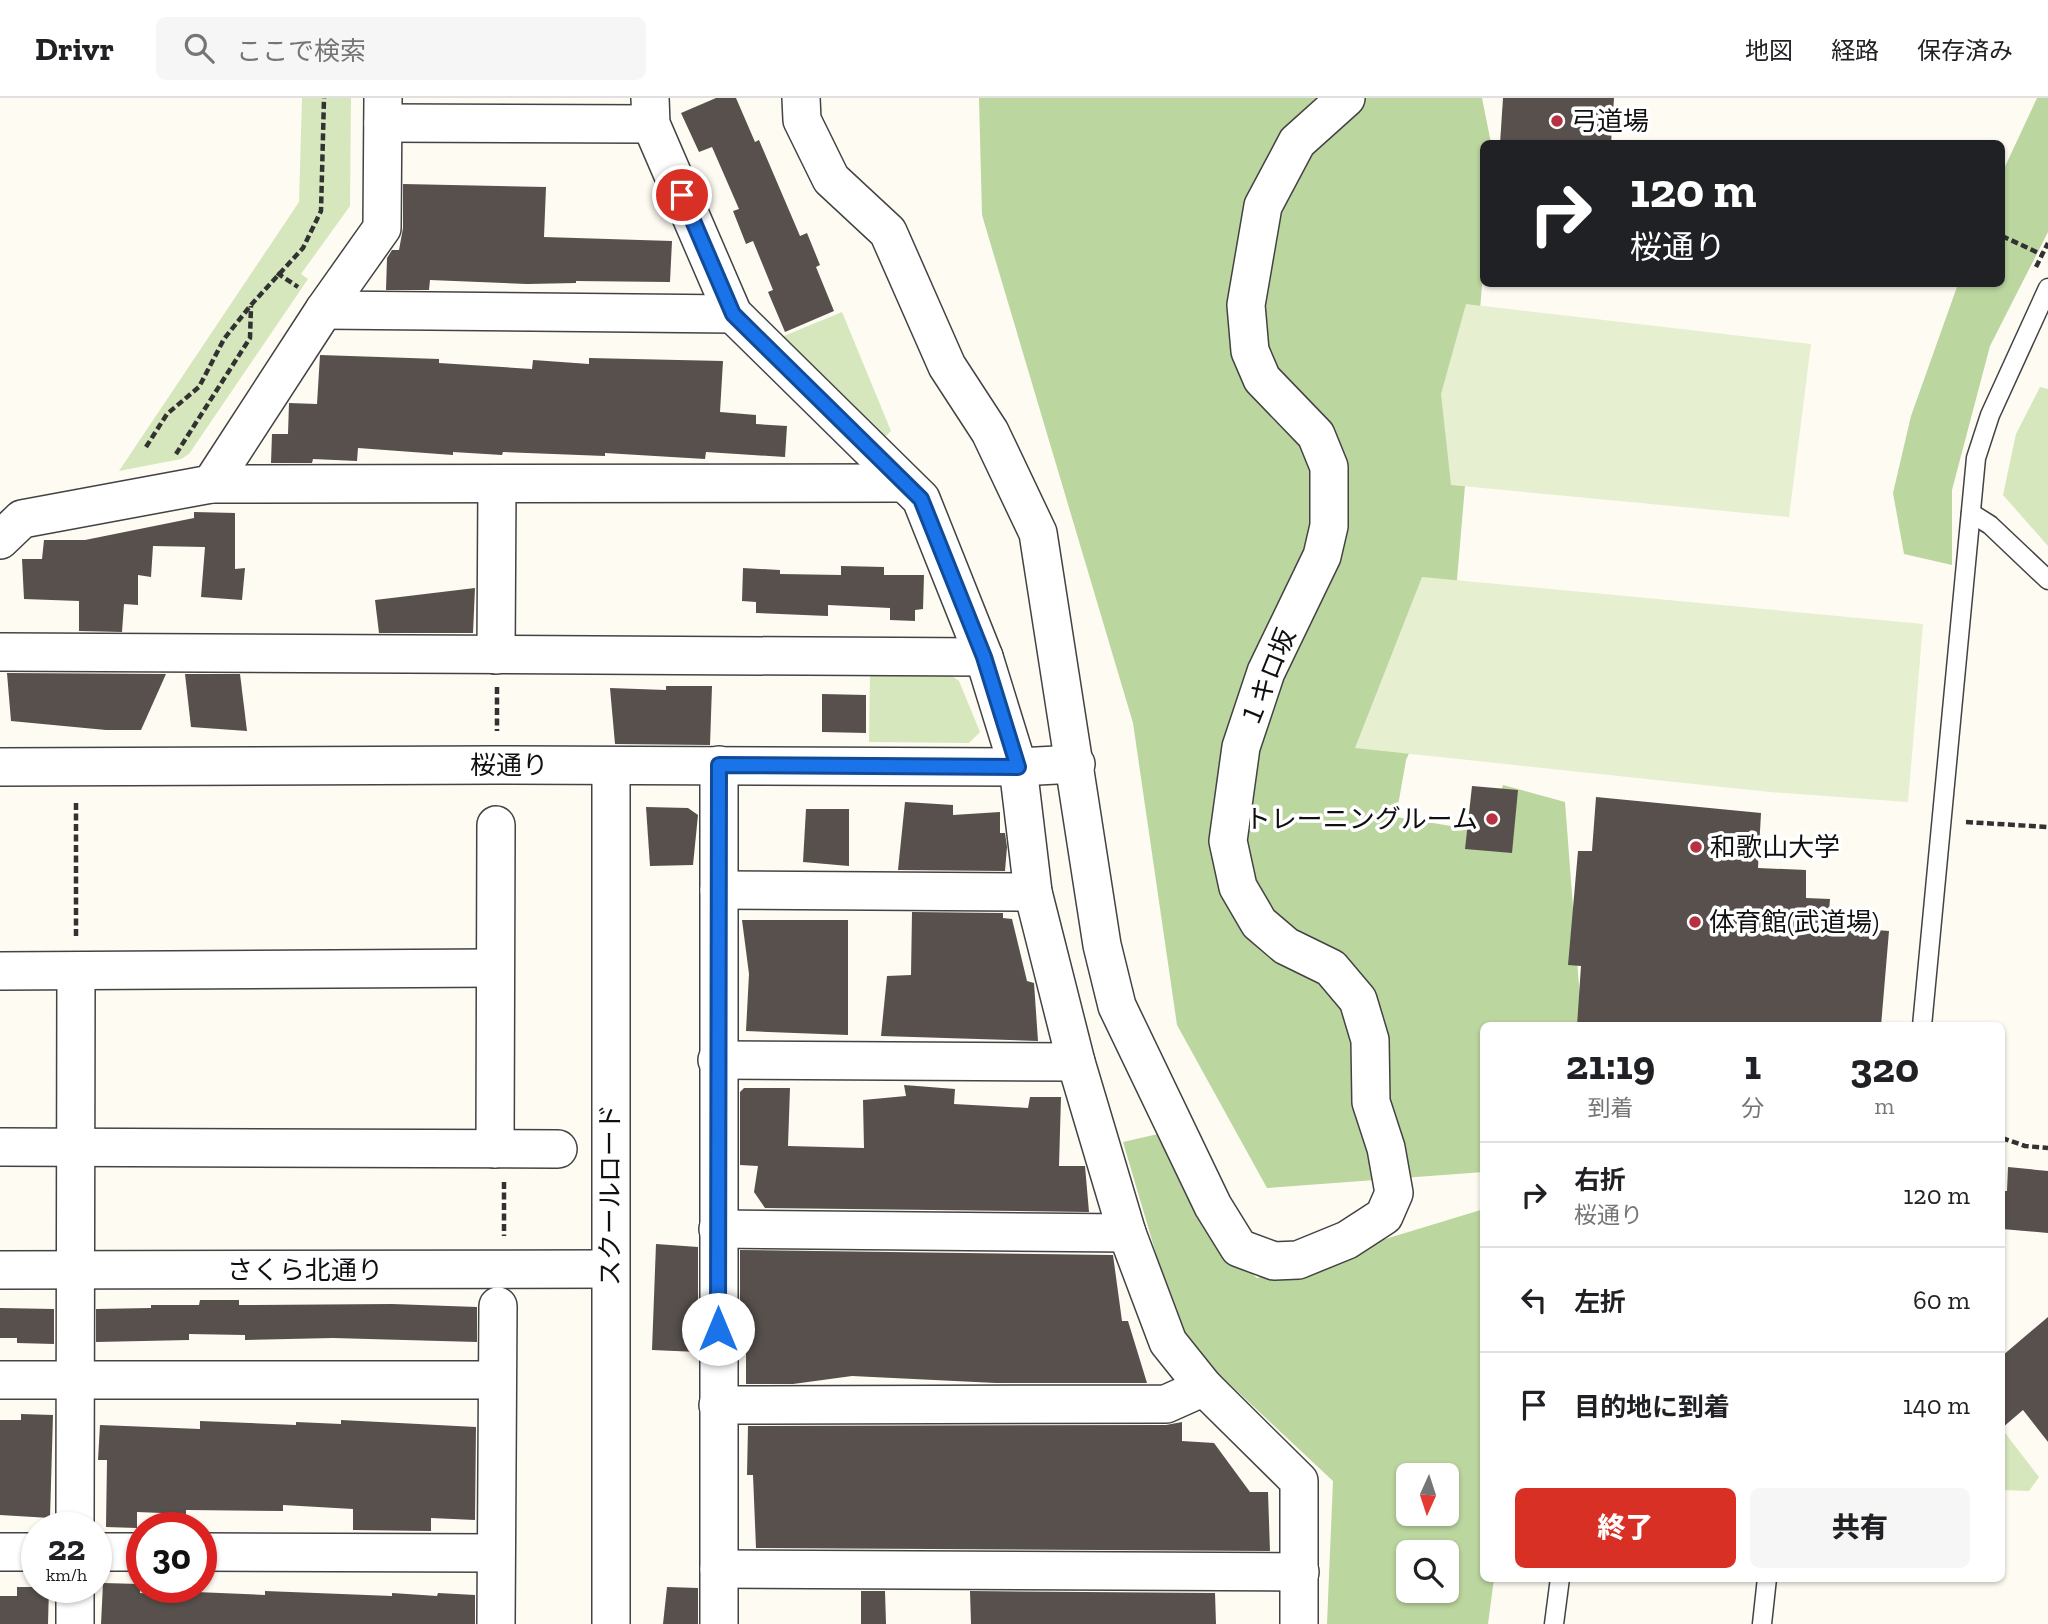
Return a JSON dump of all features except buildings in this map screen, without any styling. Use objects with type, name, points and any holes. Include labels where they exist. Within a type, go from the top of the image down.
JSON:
[{"type":"street","name":"１キロ坂","points":[[801,98],[802,120],[831,179],[888,232],[947,366],[990,432],[1038,533],[1102,945],[1117,1006],[1213,1206],[1239,1248],[1274,1261],[1298,1259],[1347,1240],[1384,1216],[1394,1192],[1386,1147],[1371,1102],[1370,1040],[1358,1000],[1331,968],[1286,946],[1259,923],[1238,887],[1228,841],[1241,747],[1266,672],[1322,556],[1329,526],[1329,467],[1316,435],[1262,379],[1250,351],[1246,305],[1263,206],[1297,142],[1346,98]]},
{"type":"street","points":[[211,484],[316,301],[382,228],[383,111],[650,111],[733,314],[921,499],[984,657],[1018,767],[1033,891],[1076,1062],[1127,1233],[1168,1342],[1204,1387],[1299,1482],[1299,1624]]},
{"type":"street","points":[[316,301],[733,314]]},
{"type":"street","points":[[0,540],[22,519],[211,484],[904,483]]},
{"type":"street","points":[[496,655],[497,485]]},
{"type":"street","points":[[0,652],[984,657]]},
{"type":"street","name":"桜通り","points":[[0,767],[1018,767],[1076,764]]},
{"type":"street","points":[[719,765],[719,1624]]},
{"type":"street","name":"スクールロード","points":[[611,766],[611,1624]]},
{"type":"street","points":[[496,825],[494,968],[499,1159]]},
{"type":"street","points":[[719,890],[1033,891]]},
{"type":"street","points":[[0,971],[494,968]]},
{"type":"street","points":[[75,1512],[76,971]]},
{"type":"street","points":[[717,1060],[1076,1062]]},
{"type":"street","points":[[0,1147],[499,1159],[558,1149]]},
{"type":"street","points":[[718,1228],[1127,1233]]},
{"type":"street","name":"さくら北通り","points":[[0,1270],[610,1269]]},
{"type":"street","points":[[496,1624],[498,1306]]},
{"type":"street","points":[[0,1380],[497,1380]]},
{"type":"street","points":[[718,1405],[1167,1404],[1204,1387]]},
{"type":"street","points":[[0,1552],[21,1552]]},
{"type":"street","points":[[217,1552],[496,1553]]},
{"type":"street","points":[[719,1569],[1300,1572]]},
{"type":"street","points":[[75,1603],[75,1624]]},
{"type":"lane","points":[[1922,1022],[1976,458],[1990,415],[2048,288]]},
{"type":"lane","points":[[1971,513],[1990,525],[2048,580]]},
{"type":"lane","points":[[1554,1624],[1559,1582]]},
{"type":"lane","points":[[1762,1624],[1767,1582]]},
{"type":"path","points":[[146,447],[167,414],[199,387],[224,339],[277,273],[303,248],[321,211],[324,98]]},
{"type":"path","points":[[2005,237],[2043,255],[2048,243]]},
{"type":"path","points":[[277,273],[316,301]]},
{"type":"path","points":[[173,460],[250,338],[251,305]]},
{"type":"path","points":[[496,655],[497,765]]},
{"type":"path","points":[[76,800],[76,912]]},
{"type":"path","points":[[1962,821],[2048,827]]},
{"type":"path","points":[[2005,1139],[2025,1146],[2048,1148]]},
{"type":"path","points":[[499,1159],[504,1244]]},
{"type":"green space","points":[[302,98],[351,98],[350,206],[301,274],[308,279],[189,454],[181,459],[119,471],[299,202]]},
{"type":"green space","points":[[979,98],[1482,98],[1490,140],[1480,140],[1482,287],[1450,662],[1406,760],[1396,817],[1488,832],[1503,785],[1565,802],[1582,1022],[1480,1022],[1480,1172],[1267,1188],[1177,1025],[1133,723],[982,215]]},
{"type":"green space","points":[[2037,98],[2048,98],[2048,232],[1990,346],[1952,490],[1952,565],[1904,554],[1893,493],[1911,416],[1957,287],[2005,287],[2005,167]]},
{"type":"green space","points":[[1466,304],[1811,344],[1789,517],[1451,485],[1441,394]]},
{"type":"green space","points":[[842,312],[891,431],[882,440],[779,338]]},
{"type":"green space","points":[[2040,387],[2048,389],[2048,546],[2003,495],[2016,434]]},
{"type":"green space","points":[[1422,577],[1923,624],[1908,802],[1770,792],[1355,748]]},
{"type":"green space","points":[[870,672],[948,673],[959,681],[980,732],[969,743],[869,742]]},
{"type":"green space","points":[[1158,1134],[1226,1251],[1257,1278],[1480,1210],[1480,1582],[1494,1582],[1488,1624],[1327,1624],[1333,1481],[1207,1363],[1177,1325],[1123,1142]]},
{"type":"green space","points":[[2005,1433],[2039,1477],[2029,1491],[2005,1490]]},
{"type":"place","name":"弓道場","points":[[1557,121]]},
{"type":"place","name":"トレーニングルーム","points":[[1492,819]]},
{"type":"place","name":"和歌山大学","points":[[1696,847]]},
{"type":"place","name":"体育館(武道場)","points":[[1695,922]]},
{"type":"route","points":[[682,195],[733,314],[921,499],[984,657],[1018,767],[719,765],[718,1329]]}]
